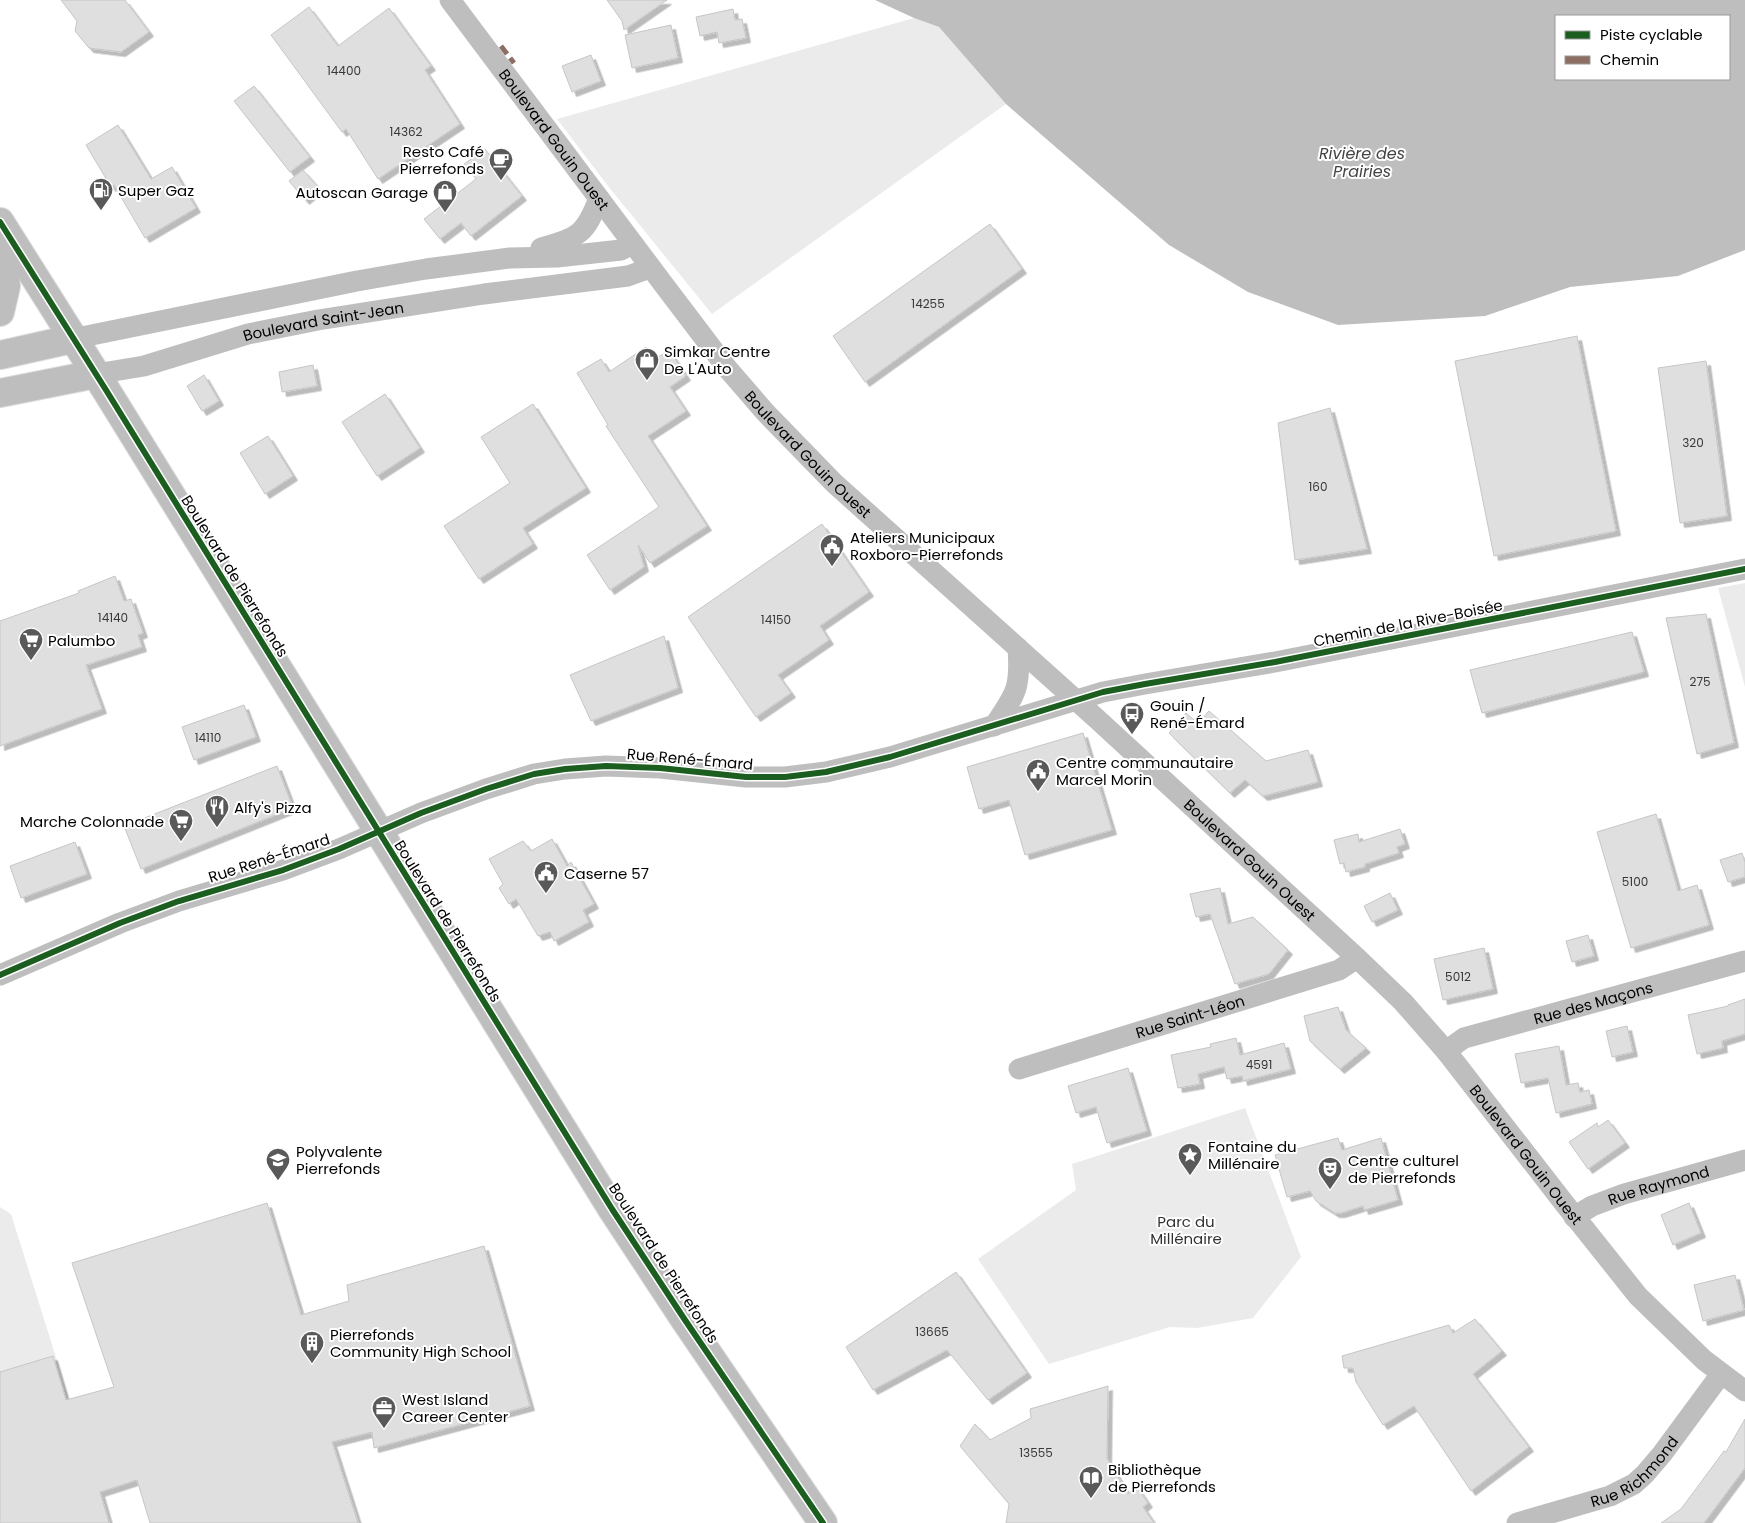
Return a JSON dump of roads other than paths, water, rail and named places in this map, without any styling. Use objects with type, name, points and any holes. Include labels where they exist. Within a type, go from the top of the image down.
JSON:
[{"type":"main road","name":"Boulevard de Pierrefonds","points":[[0,222],[612,1209],[823,1523]]},
{"type":"main road","points":[[0,239],[6,286],[0,312]]},
{"type":"main road","points":[[0,355],[72,339]]},
{"type":"main road","name":"Boulevard Saint-Jean","points":[[0,393],[96,374]]},
{"type":"street","name":"Boulevard Gouin Ouest","points":[[450,0],[650,268],[748,394],[810,460],[1076,700],[1357,958],[1418,1018],[1446,1051],[1612,1265],[1647,1306],[1704,1360],[1745,1391]]},
{"type":"street","points":[[510,258],[568,240],[580,234],[590,220],[599,198]]},
{"type":"street","points":[[72,339],[357,281],[510,258],[556,257],[621,250],[632,244]]},
{"type":"street","name":"Boulevard Saint-Jean","points":[[96,374],[144,366],[248,334],[268,330],[409,305],[621,277],[636,274],[650,268]]},
{"type":"street","name":"Chemin de la Rive-Boisée","points":[[1076,700],[1103,692],[1275,662],[1745,569]]},
{"type":"street","points":[[994,726],[1011,701],[1016,689],[1019,667],[1018,648]]},
{"type":"street","name":"Rue René-Émard","points":[[0,975],[120,923],[217,888],[270,874],[339,849],[421,813],[521,777],[549,771],[606,766],[660,768],[746,777],[807,775],[868,763],[1076,700]]},
{"type":"street","name":"Rue Saint-Léon","points":[[1018,1069],[1339,970],[1357,958]]},
{"type":"street","name":"Rue des Maçons","points":[[1446,1051],[1464,1038],[1745,961]]},
{"type":"street","name":"Rue Raymond","points":[[1574,1216],[1592,1206],[1624,1194],[1745,1160]]},
{"type":"street","name":"Rue Richmond","points":[[1517,1523],[1610,1496],[1634,1484],[1652,1466],[1721,1374]]},
{"type":"water","name":"Rivière des Prairies","points":[[875,0],[1745,0],[1745,250],[1678,276],[1570,287],[1485,316],[1338,325],[1248,292],[1169,245],[1006,104],[939,27]]},
{"type":"place","name":"Resto Café Pierrefonds","points":[[501,181]]},
{"type":"place","name":"Super Gaz","points":[[101,211]]},
{"type":"place","name":"Autoscan Garage","points":[[445,213]]},
{"type":"place","name":"Simkar Centre De L'Auto","points":[[647,381]]},
{"type":"place","name":"Ateliers Municipaux Roxboro-Pierrefonds","points":[[832,567]]},
{"type":"place","name":"Palumbo","points":[[31,661]]},
{"type":"place","name":"Gouin / René-Émard","points":[[1132,735]]},
{"type":"place","name":"Centre communautaire Marcel Morin","points":[[1038,792]]},
{"type":"place","name":"Alfy's Pizza","points":[[217,828]]},
{"type":"place","name":"Marche Colonnade","points":[[181,842]]},
{"type":"place","name":"Caserne 57","points":[[546,894]]},
{"type":"place","name":"Fontaine du Millénaire","points":[[1190,1176]]},
{"type":"place","name":"Polyvalente Pierrefonds","points":[[278,1181]]},
{"type":"place","name":"Centre culturel de Pierrefonds","points":[[1330,1190]]},
{"type":"place","name":"Pierrefonds Community High School","points":[[312,1364]]},
{"type":"place","name":"West Island Career Center","points":[[384,1429]]},
{"type":"place","name":"Bibliothèque de Pierrefonds","points":[[1091,1499]]},
{"type":"park label","name":"Parc du Millénaire","points":[[1186,1230]]}]
